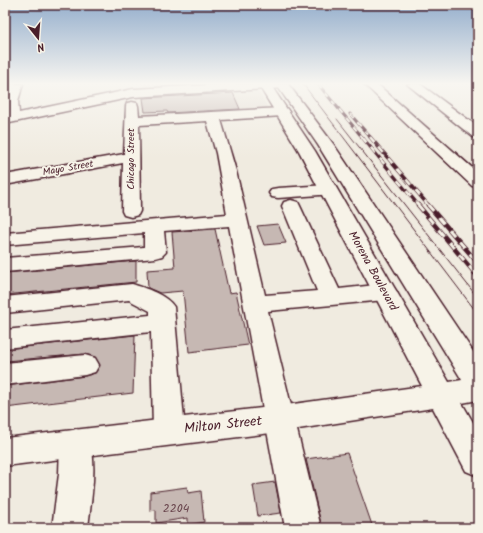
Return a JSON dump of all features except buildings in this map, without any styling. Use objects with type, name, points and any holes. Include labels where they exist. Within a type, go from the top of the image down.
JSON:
[{"type":"main road","points":[[11,109],[9,119],[50,109]]},
{"type":"main road","name":"Chicago Street","points":[[131,211],[132,109]]},
{"type":"main road","name":"Morena Boulevard","points":[[281,109],[307,151],[478,461]]},
{"type":"main road","points":[[295,109],[326,145],[478,382]]},
{"type":"main road","points":[[397,109],[478,182]]},
{"type":"main road","points":[[445,109],[478,134]]},
{"type":"main road","points":[[131,121],[282,112]]},
{"type":"main road","points":[[213,116],[221,140],[238,219],[254,304],[279,419],[299,527]]},
{"type":"main road","name":"Mayo Street","points":[[5,180],[131,157]]},
{"type":"main road","points":[[328,190],[284,200],[331,297]]},
{"type":"main road","points":[[5,239],[238,219]]},
{"type":"main road","points":[[5,265],[155,252],[154,226]]},
{"type":"main road","points":[[5,305],[132,292],[162,307],[169,431]]},
{"type":"main road","points":[[254,304],[385,292]]},
{"type":"main road","points":[[5,339],[163,322]]},
{"type":"main road","points":[[5,374],[85,365]]},
{"type":"main road","name":"Milton Street","points":[[5,452],[169,431],[279,419],[478,389]]},
{"type":"main road","points":[[70,528],[76,474],[76,443]]},
{"type":"shaded area","points":[[141,109],[269,109],[270,111],[141,118]]},
{"type":"tram line","points":[[322,109],[478,314]]},
{"type":"tram line","points":[[337,119],[478,298]]},
{"type":"railway","points":[[339,109],[363,138]]},
{"type":"railway","points":[[350,114],[371,138]]},
{"type":"railway","points":[[362,137],[419,206]]},
{"type":"railway","points":[[370,137],[429,206]]},
{"type":"railway","points":[[418,205],[478,277]]},
{"type":"railway","points":[[428,205],[478,263]]}]
